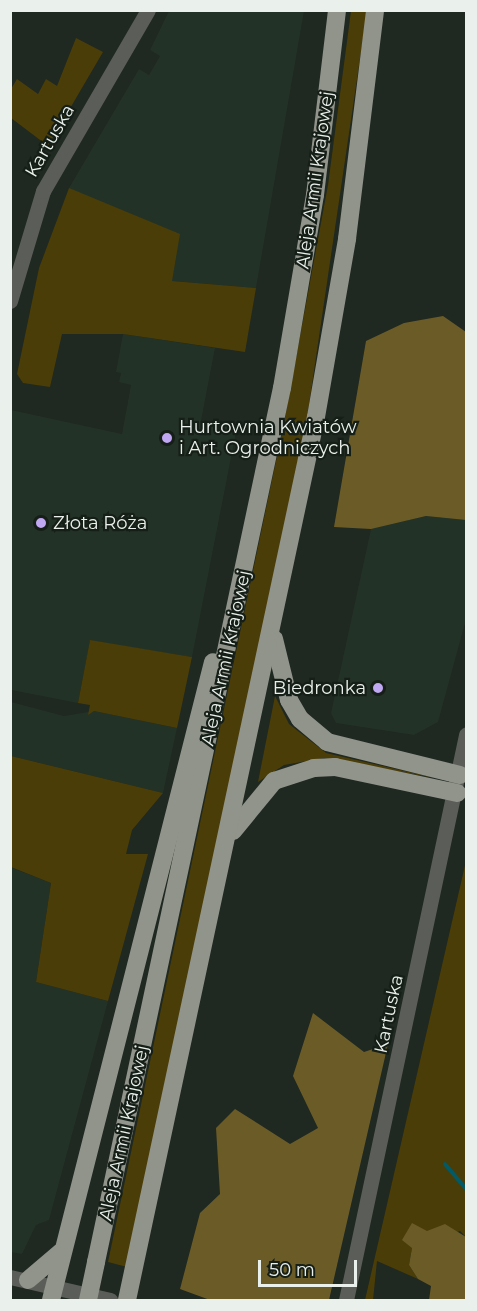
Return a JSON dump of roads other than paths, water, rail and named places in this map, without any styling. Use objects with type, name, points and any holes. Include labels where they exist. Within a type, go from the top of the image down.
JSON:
[{"type":"main road","name":"Aleja Armii Krajowej","points":[[88,1300],[237,607],[300,290],[337,10]]},
{"type":"main road","points":[[127,1300],[228,837],[338,294],[375,10]]},
{"type":"main road","points":[[52,1293],[225,616],[237,607]]},
{"type":"main road","points":[[272,625],[289,700],[300,719],[327,742],[460,775]]},
{"type":"main road","points":[[228,837],[274,781],[314,768],[335,767],[457,793]]},
{"type":"main road","points":[[19,1278],[61,1252]]},
{"type":"street","name":"Kartuska","points":[[10,301],[44,191],[148,10]]},
{"type":"street","name":"Kartuska","points":[[346,1300],[457,793],[466,735]]},
{"type":"street","points":[[19,1278],[52,1293],[110,1300]]},
{"type":"waterway","points":[[445,1164],[466,1189]]},
{"type":"place","name":"Hurtownia Kwiatów i Art. Ogrodniczych","points":[[167,438]]},
{"type":"place","name":"Złota Róża","points":[[41,523]]},
{"type":"place","name":"Biedronka","points":[[378,688]]}]
